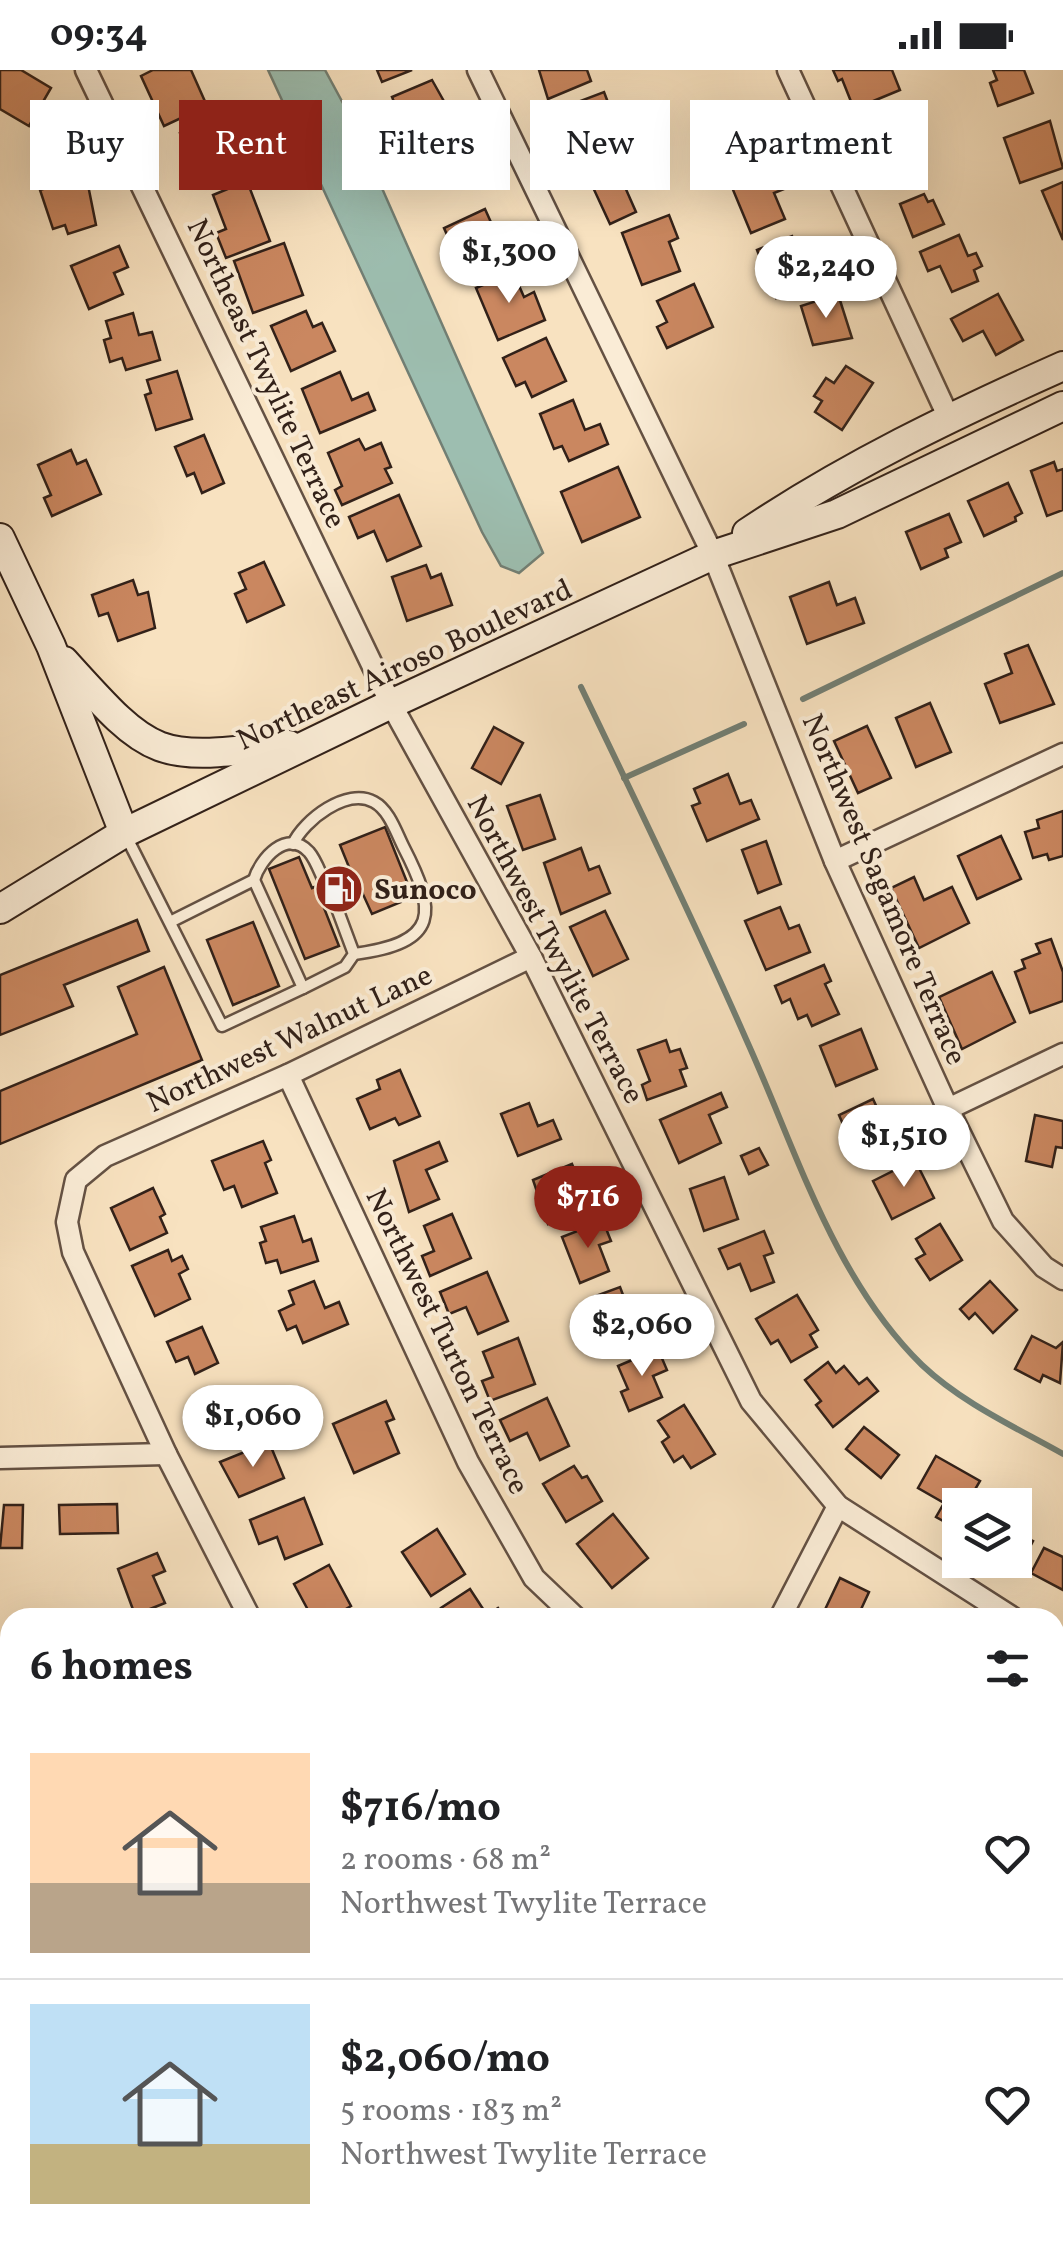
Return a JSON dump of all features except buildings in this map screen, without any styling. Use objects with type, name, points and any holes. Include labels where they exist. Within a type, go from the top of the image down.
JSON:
[{"type":"main road","name":"Northeast Airoso Boulevard","points":[[713,555],[824,482],[948,416],[1063,366]]},
{"type":"main road","name":"Northeast Airoso Boulevard","points":[[0,909],[124,834],[390,704],[713,555],[836,514],[1063,406]]},
{"type":"main road","points":[[0,538],[51,646],[124,834]]},
{"type":"main road","points":[[51,646],[135,736],[167,752],[205,755],[310,742]]},
{"type":"street","name":"Northeast Twylite Terrace","points":[[86,70],[390,704]]},
{"type":"street","name":"Northwest Sagamore Terrace","points":[[478,70],[713,555],[835,861],[948,1109],[1003,1221],[1044,1267],[1063,1279]]},
{"type":"street","points":[[788,70],[948,416]]},
{"type":"street","name":"Northwest Twylite Terrace","points":[[390,704],[531,958],[752,1401],[838,1506],[997,1608]]},
{"type":"street","points":[[835,861],[1063,754]]},
{"type":"street","name":"Northwest Walnut Lane","points":[[166,1454],[73,1252],[67,1222],[76,1180],[105,1156],[288,1076],[531,958]]},
{"type":"street","points":[[948,1109],[1063,1054]]},
{"type":"street","name":"Northwest Turton Terrace","points":[[288,1076],[468,1462],[534,1578],[566,1608]]},
{"type":"street","points":[[0,1458],[166,1454],[245,1608]]},
{"type":"street","points":[[785,1608],[838,1506]]},
{"type":"lane","points":[[124,834],[222,1026],[346,967],[354,954],[386,948],[419,929],[428,916],[428,900],[418,877],[384,810],[372,800],[355,798],[311,818],[293,844]]},
{"type":"lane","points":[[303,988],[254,880],[259,862],[271,850],[293,844],[308,850],[325,882]]},
{"type":"lane","points":[[170,922],[254,880]]},
{"type":"lane","points":[[335,903],[354,954]]},
{"type":"shaded area","points":[[268,70],[325,70],[342,101],[342,190],[383,190],[543,553],[519,573],[501,566],[482,532],[322,187],[322,100],[282,100]]},
{"type":"waterway","points":[[803,699],[1063,573]]},
{"type":"waterway","points":[[581,687],[706,950],[819,1211],[864,1293],[891,1331],[938,1379],[989,1414],[1063,1454]]},
{"type":"waterway","points":[[624,778],[744,724]]},
{"type":"place","name":"Sunoco","points":[[339,889]]}]
